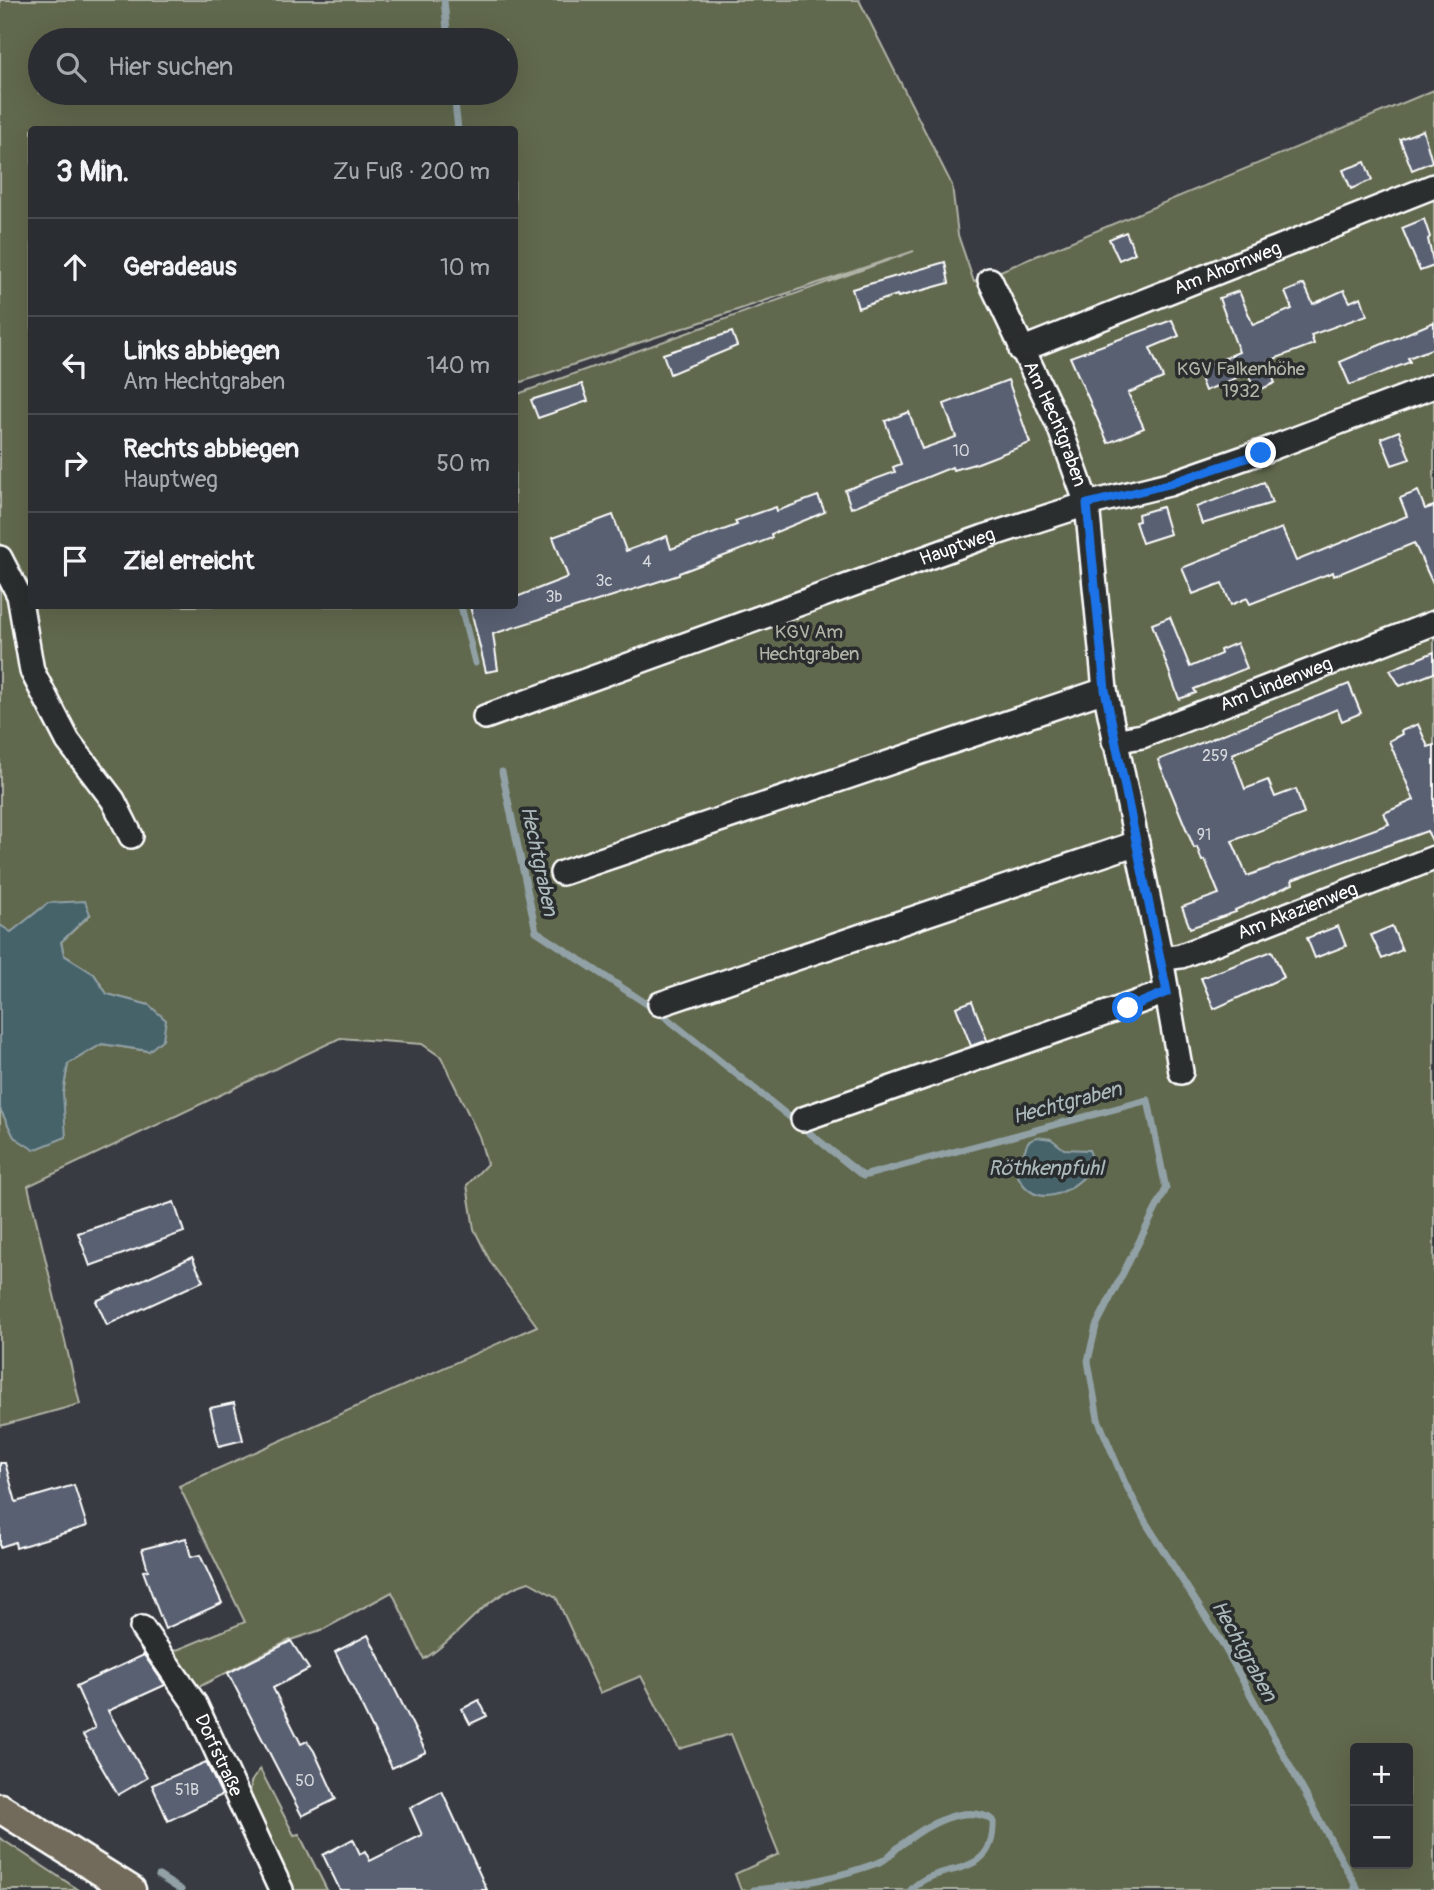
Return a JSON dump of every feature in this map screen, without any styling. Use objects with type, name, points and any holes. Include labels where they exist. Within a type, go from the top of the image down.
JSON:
[{"type":"main road","points":[[0,1808],[131,1890]]},
{"type":"lane","name":"Am Ahornweg","points":[[1021,350],[1434,187]]},
{"type":"lane","name":"Am Hechtgraben","points":[[989,280],[1059,426],[1087,504],[1105,690],[1161,959],[1181,1072]]},
{"type":"lane","name":"Hauptweg","points":[[485,717],[984,537],[1087,504],[1182,480],[1434,386]]},
{"type":"lane","points":[[0,558],[19,595],[32,671],[68,741],[113,800],[131,836]]},
{"type":"lane","name":"Am Lindenweg","points":[[1114,741],[1142,736],[1434,623]]},
{"type":"lane","points":[[562,873],[1105,690]]},
{"type":"lane","points":[[660,1004],[1137,843]]},
{"type":"lane","name":"Am Akazienweg","points":[[1161,959],[1181,956],[1434,858]]},
{"type":"lane","points":[[803,1119],[1167,992]]},
{"type":"lane","name":"Dorfstraße","points":[[142,1628],[195,1704],[281,1890]]},
{"type":"green space","points":[[0,0],[859,0],[952,185],[958,235],[974,282],[1434,90],[1434,1890],[741,1890],[735,1874],[779,1854],[731,1734],[679,1749],[641,1676],[600,1693],[556,1597],[529,1582],[485,1606],[451,1639],[424,1659],[392,1592],[324,1629],[288,1641],[193,1690],[167,1654],[245,1622],[179,1486],[537,1326],[491,1263],[474,1229],[467,1185],[487,1164],[479,1136],[441,1057],[422,1044],[340,1038],[28,1186],[80,1404],[0,1426],[0,1109],[63,1093],[68,1064],[102,1044],[149,1051],[149,1005],[107,994],[94,974],[64,955],[61,942],[90,915],[48,903],[11,933],[0,925]]},
{"type":"green space","points":[[260,1769],[294,1835],[299,1834],[327,1890],[291,1890],[250,1799],[251,1782]]},
{"type":"green space","points":[[0,1838],[79,1890],[0,1890]]},
{"type":"water","points":[[85,901],[90,914],[61,942],[64,955],[94,974],[107,994],[149,1005],[166,1020],[163,1039],[149,1051],[102,1044],[68,1064],[63,1093],[66,1137],[34,1150],[14,1137],[0,1109],[0,925],[11,932],[48,903]]},
{"type":"water","name":"Röthkenpfuhl","points":[[1037,1137],[1051,1139],[1064,1149],[1089,1150],[1093,1160],[1092,1169],[1063,1192],[1042,1196],[1032,1192],[1023,1185],[1016,1172],[1028,1142]]},
{"type":"building","points":[[1423,130],[1432,162],[1412,170],[1400,139]]},
{"type":"building","points":[[1365,162],[1372,180],[1351,189],[1343,170]]},
{"type":"building","points":[[1424,219],[1430,237],[1428,239],[1434,266],[1420,271],[1402,228]]},
{"type":"building","points":[[1126,232],[1135,253],[1119,260],[1109,239]]},
{"type":"building","points":[[945,262],[949,283],[898,297],[897,295],[858,308],[852,289]]},
{"type":"building","points":[[1304,284],[1313,304],[1344,290],[1350,302],[1361,297],[1367,315],[1311,335],[1314,344],[1266,362],[1275,383],[1255,392],[1248,373],[1205,391],[1197,370],[1239,352],[1219,298],[1239,291],[1253,325],[1292,309],[1285,292]]},
{"type":"building","points":[[1172,320],[1179,336],[1150,348],[1163,378],[1128,393],[1144,428],[1108,443],[1070,357]]},
{"type":"building","points":[[1434,322],[1434,348],[1408,358],[1410,362],[1350,385],[1340,362]]},
{"type":"building","points":[[732,332],[737,346],[670,374],[663,354]]},
{"type":"building","points":[[1008,380],[1030,443],[978,463],[953,470],[952,467],[851,508],[845,490],[895,472],[893,467],[901,464],[885,421],[909,412],[922,449],[956,437],[944,404]]},
{"type":"building","points":[[582,384],[588,401],[538,418],[531,400]]},
{"type":"building","points":[[1399,431],[1410,459],[1392,465],[1381,438]]},
{"type":"building","points":[[1264,482],[1272,503],[1202,524],[1196,507]]},
{"type":"building","points":[[1418,491],[1425,509],[1434,506],[1434,586],[1414,543],[1334,576],[1333,572],[1250,604],[1247,598],[1231,605],[1222,583],[1193,594],[1182,568],[1282,528],[1296,561],[1407,516],[1400,498]]},
{"type":"building","points":[[818,496],[825,512],[771,534],[772,538],[679,575],[493,634],[498,670],[486,672],[471,609],[518,609],[518,596],[568,577],[553,537],[613,515],[626,551],[667,536],[671,549],[737,525],[735,521],[776,507],[777,511]]},
{"type":"building","points":[[1162,507],[1170,534],[1142,543],[1135,522],[1139,521],[1138,514]]},
{"type":"building","points":[[1170,617],[1190,667],[1221,654],[1220,650],[1237,643],[1247,668],[1194,689],[1196,693],[1179,699],[1152,624]]},
{"type":"building","points":[[1434,652],[1434,673],[1400,686],[1390,670]]},
{"type":"building","points":[[1349,684],[1361,713],[1342,721],[1337,709],[1232,754],[1245,789],[1268,780],[1275,797],[1296,789],[1304,814],[1232,841],[1247,876],[1389,824],[1384,813],[1414,800],[1389,741],[1402,734],[1401,731],[1418,724],[1428,747],[1434,745],[1434,844],[1427,831],[1292,880],[1293,884],[1235,910],[1236,912],[1190,928],[1182,907],[1219,894],[1205,860],[1202,861],[1197,847],[1194,848],[1158,760]]},
{"type":"building","points":[[1338,926],[1346,946],[1315,958],[1307,938]]},
{"type":"building","points":[[1392,926],[1402,950],[1382,959],[1371,935]]},
{"type":"building","points":[[1272,951],[1284,977],[1214,1009],[1201,978]]},
{"type":"building","points":[[972,1001],[987,1040],[971,1046],[956,1007]]},
{"type":"building","points":[[174,1202],[184,1232],[90,1266],[78,1233]]},
{"type":"building","points":[[192,1257],[203,1281],[107,1325],[96,1301]]},
{"type":"building","points":[[234,1403],[243,1440],[219,1446],[210,1408]]},
{"type":"building","points":[[0,1463],[5,1463],[16,1502],[74,1485],[87,1526],[16,1548],[15,1542],[0,1547]]},
{"type":"building","points":[[186,1538],[191,1557],[200,1555],[222,1603],[165,1629],[143,1571],[148,1570],[142,1549]]},
{"type":"building","points":[[368,1635],[426,1752],[392,1768],[335,1652]]},
{"type":"building","points":[[291,1641],[309,1669],[273,1688],[301,1744],[307,1741],[314,1751],[336,1799],[302,1816],[228,1673]]},
{"type":"building","points":[[144,1655],[165,1685],[108,1711],[147,1778],[118,1795],[83,1735],[95,1728],[76,1686]]},
{"type":"building","points":[[479,1700],[487,1716],[470,1724],[462,1709]]},
{"type":"building","points":[[206,1762],[222,1795],[168,1821],[152,1785]]},
{"type":"building","points":[[442,1791],[487,1890],[340,1890],[323,1855],[353,1839],[360,1854],[365,1851],[370,1861],[422,1835],[410,1808]]},
{"type":"waterway","name":"Hechtgraben","points":[[444,0],[447,28]]},
{"type":"waterway","name":"Hechtgraben","points":[[455,105],[458,126]]},
{"type":"waterway","name":"Hechtgraben","points":[[462,609],[475,663]]},
{"type":"waterway","name":"Hechtgraben","points":[[502,772],[536,931],[659,1012],[863,1176],[1148,1100],[1166,1189],[1096,1326],[1088,1361],[1098,1419],[1124,1481],[1146,1523],[1221,1641],[1357,1888],[1354,1890]]},
{"type":"waterway","points":[[754,1890],[818,1880],[880,1862],[921,1831],[957,1815],[982,1815],[993,1820],[991,1840],[985,1853],[975,1862],[922,1881],[911,1890]]},
{"type":"waterway","points":[[159,1876],[181,1890]]},
{"type":"route","points":[[1128,1008],[1167,992],[1105,690],[1087,504],[1169,484],[1261,453]]},
{"type":"park label","name":"KGV Falkenhöhe 1932","points":[[1241,380]]},
{"type":"park label","name":"KGV Am Hechtgraben","points":[[809,643]]}]
